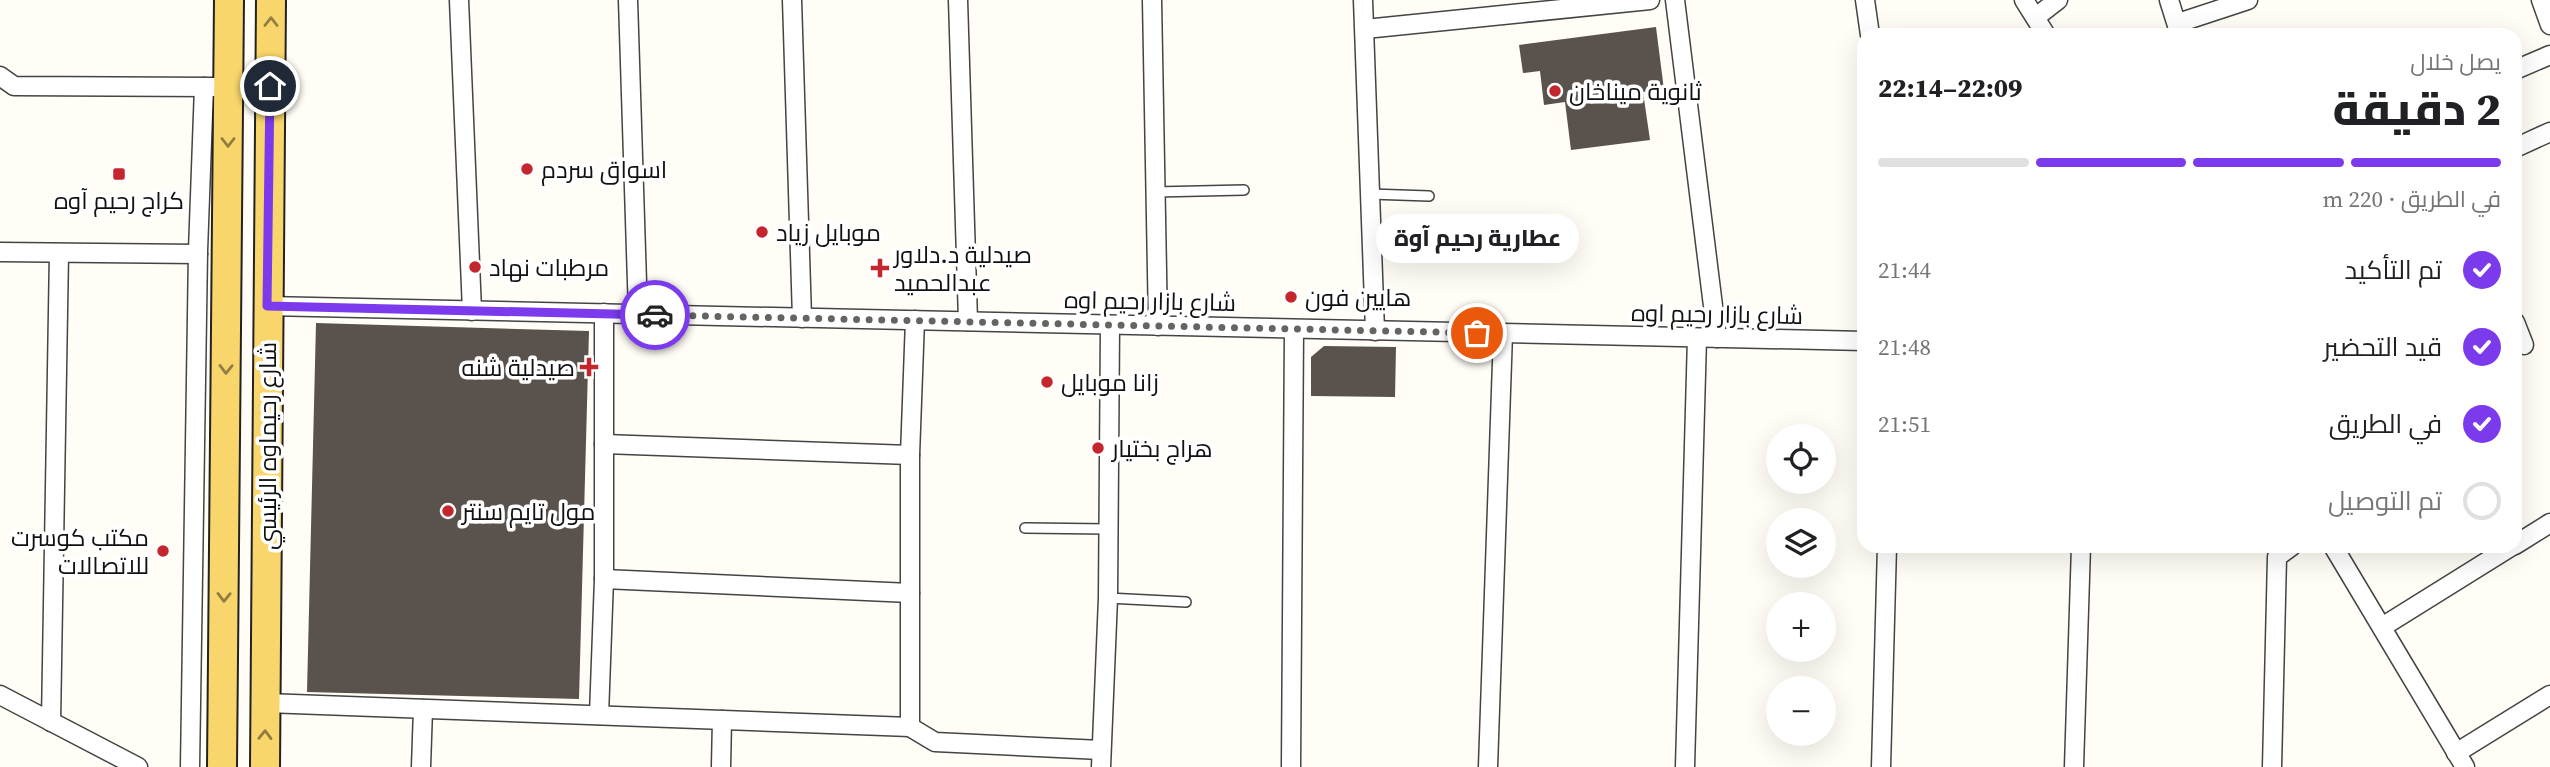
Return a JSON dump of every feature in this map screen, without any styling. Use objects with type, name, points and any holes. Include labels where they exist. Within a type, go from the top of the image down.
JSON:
[{"type":"main road","name":"شارع رحيماوه الرئيسي","points":[[222,767],[216,87],[229,0]]},
{"type":"main road","name":"شارع رحيماوه الرئيسي","points":[[265,767],[271,0]]},
{"type":"street","points":[[459,0],[472,311]]},
{"type":"street","points":[[628,0],[638,314]]},
{"type":"street","points":[[792,0],[802,318]]},
{"type":"street","points":[[958,0],[968,321]]},
{"type":"street","points":[[1152,0],[1158,326]]},
{"type":"street","points":[[1363,0],[1375,331]]},
{"type":"street","points":[[1365,29],[1650,0]]},
{"type":"street","points":[[1675,0],[1717,338]]},
{"type":"street","points":[[1866,0],[1870,28]]},
{"type":"street","points":[[2024,0],[2042,28]]},
{"type":"street","points":[[2036,17],[2058,0]]},
{"type":"street","points":[[2169,0],[2179,28]]},
{"type":"street","points":[[2181,28],[2248,0]]},
{"type":"street","points":[[2540,0],[2550,25]]},
{"type":"street","points":[[2522,68],[2550,55]]},
{"type":"street","points":[[3,83],[14,86],[216,87],[198,254],[190,767]]},
{"type":"street","points":[[2522,145],[2550,132]]},
{"type":"street","points":[[0,252],[198,254]]},
{"type":"street","points":[[51,722],[59,253]]},
{"type":"street","name":"شارع بازار رحيم اوه","points":[[267,306],[1857,341]]},
{"type":"street","points":[[599,715],[604,579],[604,313]]},
{"type":"street","points":[[910,727],[910,455],[915,320]]},
{"type":"street","points":[[266,703],[910,727],[935,742],[1101,759],[1108,598],[1110,325]]},
{"type":"street","points":[[1291,767],[1294,329]]},
{"type":"street","points":[[1488,767],[1503,333]]},
{"type":"street","points":[[1685,767],[1697,338]]},
{"type":"street","points":[[2522,340],[2524,345]]},
{"type":"street","points":[[604,444],[910,455]]},
{"type":"street","points":[[2522,540],[2550,523]]},
{"type":"street","points":[[1881,767],[1887,553]]},
{"type":"street","points":[[2074,767],[2081,553]]},
{"type":"street","points":[[2272,767],[2277,557],[2282,553]]},
{"type":"street","points":[[2337,553],[2461,760],[2550,695]]},
{"type":"street","points":[[2382,627],[2501,553]]},
{"type":"street","points":[[604,579],[910,593]]},
{"type":"street","points":[[0,695],[138,767]]},
{"type":"street","points":[[421,767],[423,709]]},
{"type":"street","points":[[721,767],[722,720]]},
{"type":"lane","points":[[1156,191],[1244,190]]},
{"type":"lane","points":[[1370,194],[1429,196]]},
{"type":"lane","points":[[1025,528],[1108,529]]},
{"type":"lane","points":[[1108,598],[1186,602]]},
{"type":"building","points":[[1656,27],[1664,90],[1643,92],[1650,140],[1571,150],[1565,102],[1544,105],[1540,71],[1523,73],[1519,45]]},
{"type":"building","name":"مول تايم سنتر","points":[[316,323],[589,331],[579,699],[307,692]]},
{"type":"building","points":[[1324,346],[1396,347],[1395,397],[1311,396],[1311,357]]},
{"type":"way so far","points":[[655,315],[1477,333]]},
{"type":"place","name":"ثانوية ميناخان","points":[[1555,91]]},
{"type":"place","name":"اسواق سردم","points":[[527,169]]},
{"type":"place","name":"كراج رحيم آوه","points":[[119,174]]},
{"type":"place","name":"موبايل زياد","points":[[762,232]]},
{"type":"place","name":"مرطبات نهاد","points":[[475,267]]},
{"type":"place","name":"صيدلية د.دلاور عبدالحميد","points":[[880,268]]},
{"type":"place","name":"هايين فون","points":[[1291,297]]},
{"type":"place","name":"عطارية رحيم آوة","points":[[1477,333]]},
{"type":"place","name":"صيدلية شنه","points":[[589,367]]},
{"type":"place","name":"زانا موبايل","points":[[1047,382]]},
{"type":"place","name":"هراج بختيار","points":[[1098,448]]},
{"type":"place","name":"مول تايم سنتر","points":[[448,511]]},
{"type":"place","name":"مكتب كوسرت للاتصالات","points":[[163,551]]},
{"type":"route","points":[[270,86],[267,306],[655,315]]}]
